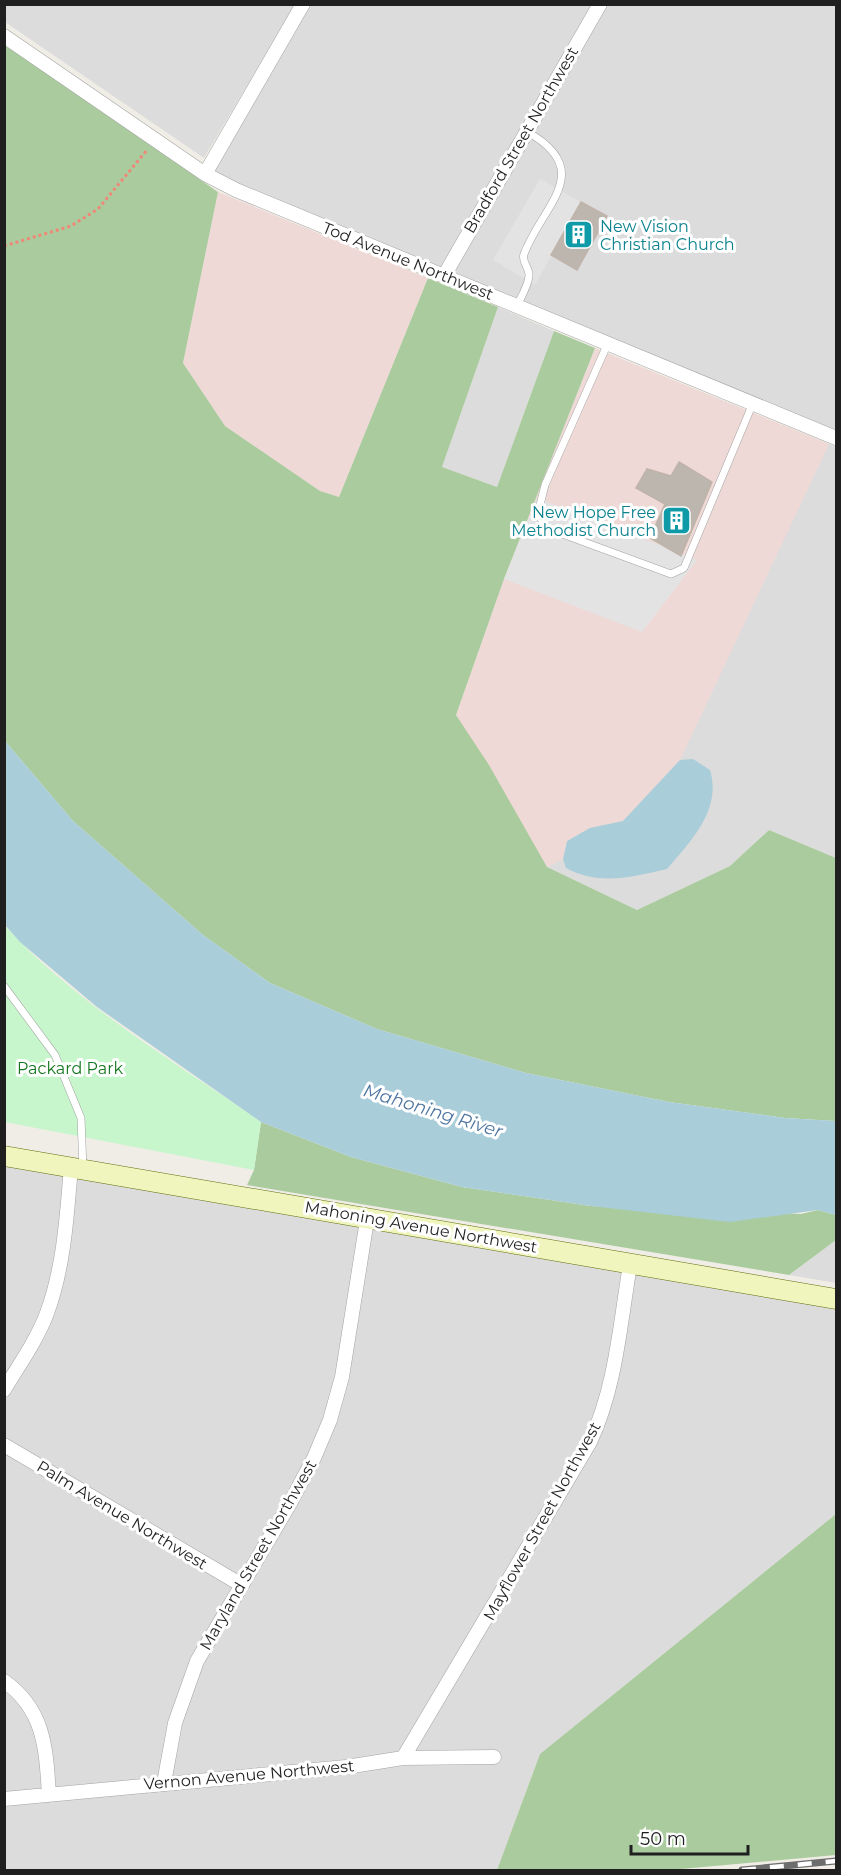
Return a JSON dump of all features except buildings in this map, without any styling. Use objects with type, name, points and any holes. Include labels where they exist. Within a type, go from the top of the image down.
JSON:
[{"type":"main road","name":"Mahoning Avenue Northwest","points":[[4,1156],[837,1299]]},
{"type":"street","points":[[205,174],[303,4]]},
{"type":"street","name":"Bradford Street Northwest","points":[[444,276],[600,4]]},
{"type":"street","name":"Tod Avenue Northwest","points":[[4,36],[205,174],[236,190],[837,438]]},
{"type":"street","points":[[4,1390],[34,1340],[52,1297],[77,1167]]},
{"type":"street","name":"Maryland Street Northwest","points":[[164,1782],[175,1723],[185,1688],[240,1584],[289,1505],[314,1458],[330,1420],[342,1377],[367,1220]]},
{"type":"street","name":"Mayflower Street Northwest","points":[[403,1758],[555,1505],[590,1442],[604,1408],[612,1378],[630,1265]]},
{"type":"street","name":"Palm Avenue Northwest","points":[[4,1445],[240,1584]]},
{"type":"street","points":[[4,1681],[22,1696],[41,1726],[46,1745],[49,1795]]},
{"type":"street","name":"Vernon Avenue Northwest","points":[[4,1799],[164,1782],[346,1767],[403,1758],[494,1757]]},
{"type":"lane","points":[[517,306],[528,279],[524,255],[561,184],[561,168],[556,153],[544,141],[526,131]]},
{"type":"lane","points":[[608,343],[545,485],[538,513],[546,528],[671,574],[684,568],[753,403]]},
{"type":"lane","points":[[4,986],[55,1055],[81,1118],[77,1167]]},
{"type":"path","points":[[4,246],[71,226],[98,209],[155,140]]},
{"type":"shaded area","points":[[4,5],[295,5],[204,158],[5,22]]},
{"type":"shaded area","points":[[303,5],[836,5],[836,437],[205,174]]},
{"type":"shaded area","points":[[540,179],[581,202],[535,285],[493,260]]},
{"type":"shaded area","points":[[218,192],[428,278],[339,497],[320,491],[225,426],[183,363]]},
{"type":"shaded area","points":[[498,307],[554,331],[497,487],[442,467]]},
{"type":"shaded area","points":[[595,348],[829,444],[680,760],[623,821],[590,828],[567,841],[563,859],[547,867],[456,715],[504,579]]},
{"type":"shaded area","points":[[829,444],[836,447],[836,858],[769,830],[730,866],[637,910],[547,867],[563,858]]},
{"type":"shaded area","points":[[537,498],[697,560],[642,632],[504,579]]},
{"type":"shaded area","points":[[4,1156],[836,1299],[836,1514],[540,1754],[497,1870],[5,1870]]},
{"type":"shaded area","points":[[836,1240],[836,1283],[789,1275]]},
{"type":"green space","points":[[4,44],[218,192],[183,363],[225,426],[320,491],[339,497],[428,278],[498,307],[442,467],[497,487],[554,331],[595,348],[504,579],[456,715],[489,765],[547,867],[637,910],[730,866],[769,830],[836,858],[836,1121],[785,1118],[669,1102],[526,1073],[377,1029],[270,983],[203,935],[73,821],[5,741]]},
{"type":"green space","name":"Packard Park","points":[[4,925],[62,980],[94,1006],[261,1122],[254,1170],[5,1122]]},
{"type":"green space","points":[[261,1122],[351,1157],[462,1187],[591,1206],[801,1214],[818,1210],[836,1215],[836,1240],[789,1275],[247,1185],[254,1170]]},
{"type":"green space","points":[[836,1514],[836,1855],[670,1870],[497,1870],[540,1754]]},
{"type":"water","name":"Mahoning River","points":[[5,741],[73,821],[203,935],[270,983],[377,1029],[526,1073],[669,1102],[785,1118],[836,1121],[836,1215],[818,1210],[730,1222],[591,1206],[462,1187],[351,1157],[261,1122],[97,1007],[20,942],[5,925]]},
{"type":"water","points":[[693,759],[710,770],[713,785],[712,798],[702,824],[667,869],[628,877],[603,878],[579,874],[566,868],[563,859],[567,841],[590,828],[623,821],[680,760]]},
{"type":"railway","points":[[742,1870],[836,1861]]},
{"type":"place","name":"New Vision Christian Church","points":[[579,235]]},
{"type":"place","name":"New Hope Free Methodist Church","points":[[677,521]]}]
